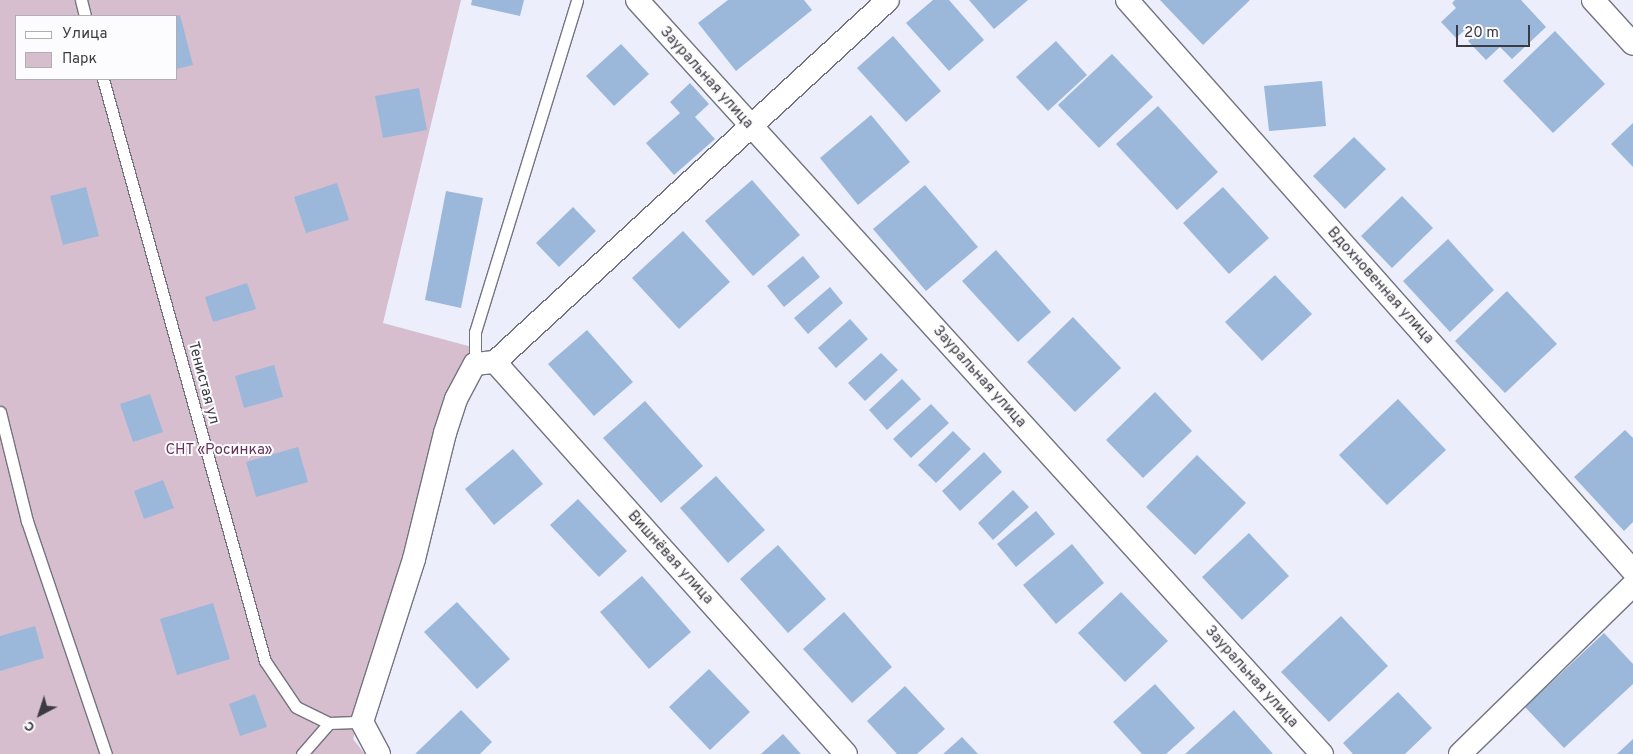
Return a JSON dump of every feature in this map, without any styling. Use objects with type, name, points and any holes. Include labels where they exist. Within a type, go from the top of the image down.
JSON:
[{"type":"street","name":"Зауральная улица","points":[[637,0],[1322,754]]},
{"type":"street","points":[[379,754],[362,722],[414,559],[445,433],[456,399],[485,363],[888,0]]},
{"type":"street","name":"Вдохновенная улица","points":[[1127,0],[1633,571]]},
{"type":"street","points":[[1593,0],[1633,44]]},
{"type":"street","name":"Вишнёвая улица","points":[[485,363],[846,754]]},
{"type":"street","points":[[1460,754],[1633,585]]},
{"type":"lane","points":[[81,0],[86,15]]},
{"type":"lane","points":[[485,363],[476,332],[577,0]]},
{"type":"lane","name":"Тенистая ул","points":[[103,80],[265,661],[296,707],[329,723],[362,722]]},
{"type":"lane","points":[[0,412],[27,521],[106,754]]},
{"type":"lane","points":[[302,754],[329,723]]},
{"type":"green space","name":"СНТ «Росинка»","points":[[0,0],[461,0],[383,323],[472,347],[445,413],[353,739],[365,754],[0,754]]},
{"type":"building","points":[[472,0],[524,0],[520,16],[471,5]]},
{"type":"building","points":[[728,0],[804,0],[812,10],[736,71],[698,23]]},
{"type":"building","points":[[933,0],[949,0],[984,40],[949,71],[906,23]]},
{"type":"building","points":[[969,0],[1028,0],[994,29]]},
{"type":"building","points":[[1160,0],[1250,0],[1203,45]]},
{"type":"building","points":[[1455,0],[1521,0],[1546,27],[1512,59],[1500,47],[1486,60],[1468,41],[1473,37],[1466,29],[1456,38],[1441,22],[1456,8],[1452,3]]},
{"type":"building","points":[[180,15],[193,65],[178,69],[178,16]]},
{"type":"building","points":[[1555,31],[1605,84],[1553,133],[1503,81]]},
{"type":"building","points":[[893,36],[941,91],[906,122],[857,68]]},
{"type":"building","points":[[1056,41],[1087,75],[1048,111],[1016,77]]},
{"type":"building","points":[[621,44],[649,74],[614,106],[586,76]]},
{"type":"building","points":[[1112,54],[1153,97],[1099,148],[1058,105]]},
{"type":"building","points":[[1322,81],[1326,126],[1269,131],[1264,86]]},
{"type":"building","points":[[690,83],[709,104],[695,117],[715,139],[674,175],[646,143],[680,113],[670,102]]},
{"type":"building","points":[[419,88],[427,130],[383,138],[375,96]]},
{"type":"building","points":[[1158,106],[1218,172],[1177,210],[1116,144]]},
{"type":"building","points":[[871,115],[910,162],[858,205],[820,158]]},
{"type":"building","points":[[1633,123],[1633,167],[1611,144]]},
{"type":"building","points":[[1354,137],[1386,169],[1345,209],[1313,176]]},
{"type":"building","points":[[752,180],[800,235],[753,276],[705,221]]},
{"type":"building","points":[[337,183],[349,220],[306,233],[294,197]]},
{"type":"building","points":[[925,185],[978,247],[926,291],[873,229]]},
{"type":"building","points":[[86,187],[99,236],[63,245],[50,196]]},
{"type":"building","points":[[1223,187],[1269,238],[1229,274],[1183,223]]},
{"type":"building","points":[[446,191],[483,198],[461,308],[425,300]]},
{"type":"building","points":[[1402,196],[1433,228],[1392,268],[1361,236]]},
{"type":"building","points":[[573,207],[596,231],[559,267],[536,243]]},
{"type":"building","points":[[683,231],[730,282],[679,329],[632,278]]},
{"type":"building","points":[[1448,239],[1494,290],[1450,332],[1403,281]]},
{"type":"building","points":[[996,250],[1051,312],[1018,342],[962,281]]},
{"type":"building","points":[[803,256],[820,277],[784,307],[767,286]]},
{"type":"building","points":[[1275,275],[1312,314],[1262,361],[1225,322]]},
{"type":"building","points":[[247,283],[256,309],[213,322],[205,297]]},
{"type":"building","points":[[830,287],[843,303],[808,334],[794,318]]},
{"type":"building","points":[[1507,291],[1557,344],[1505,393],[1455,341]]},
{"type":"building","points":[[1073,317],[1121,368],[1075,412],[1027,362]]},
{"type":"building","points":[[850,319],[868,339],[836,368],[818,348]]},
{"type":"building","points":[[587,330],[633,382],[594,416],[548,364]]},
{"type":"building","points":[[881,353],[898,370],[865,401],[848,383]]},
{"type":"building","points":[[274,365],[283,397],[244,408],[235,376]]},
{"type":"building","points":[[902,379],[921,399],[887,430],[869,410]]},
{"type":"building","points":[[1155,392],[1192,431],[1143,478],[1106,440]]},
{"type":"building","points":[[150,394],[163,432],[133,442],[120,404]]},
{"type":"building","points":[[1398,399],[1446,450],[1387,505],[1339,455]]},
{"type":"building","points":[[645,401],[703,466],[661,503],[603,438]]},
{"type":"building","points":[[931,404],[949,423],[911,458],[893,439]]},
{"type":"building","points":[[1625,430],[1633,438],[1633,522],[1624,531],[1574,477]]},
{"type":"building","points":[[953,431],[971,449],[936,483],[918,465]]},
{"type":"building","points":[[298,447],[308,482],[256,497],[246,462]]},
{"type":"building","points":[[513,449],[543,484],[494,525],[465,489]]},
{"type":"building","points":[[984,452],[1002,472],[960,511],[942,491]]},
{"type":"building","points":[[1197,455],[1246,503],[1195,555],[1146,507]]},
{"type":"building","points":[[716,476],[765,530],[728,563],[680,508]]},
{"type":"building","points":[[163,480],[174,508],[144,519],[134,491]]},
{"type":"building","points":[[1013,490],[1029,507],[993,540],[978,523]]},
{"type":"building","points":[[578,499],[627,551],[599,577],[550,525]]},
{"type":"building","points":[[1036,511],[1055,534],[1016,567],[997,544]]},
{"type":"building","points":[[1249,533],[1289,576],[1242,620],[1202,577]]},
{"type":"building","points":[[1072,544],[1104,583],[1056,624],[1023,585]]},
{"type":"building","points":[[778,545],[826,599],[788,633],[740,579]]},
{"type":"building","points":[[642,576],[691,632],[649,669],[600,612]]},
{"type":"building","points":[[1121,592],[1168,641],[1125,682],[1078,633]]},
{"type":"building","points":[[457,602],[510,659],[477,689],[424,632]]},
{"type":"building","points":[[213,603],[230,659],[177,675],[160,619]]},
{"type":"building","points":[[844,612],[892,667],[852,703],[803,649]]},
{"type":"building","points":[[1341,616],[1388,666],[1329,722],[1281,672]]},
{"type":"building","points":[[35,626],[44,658],[0,671],[0,636]]},
{"type":"building","points":[[1604,633],[1633,664],[1633,684],[1564,748],[1525,707]]},
{"type":"building","points":[[709,669],[750,712],[710,750],[669,707]]},
{"type":"building","points":[[1155,684],[1195,728],[1166,754],[1142,754],[1113,722]]},
{"type":"building","points":[[905,686],[945,729],[917,754],[897,754],[867,721]]},
{"type":"building","points":[[1398,692],[1432,728],[1405,754],[1353,754],[1343,743]]},
{"type":"building","points":[[255,694],[267,727],[240,736],[229,704]]},
{"type":"building","points":[[461,710],[492,742],[480,754],[415,754]]},
{"type":"building","points":[[1234,710],[1273,754],[1185,754]]},
{"type":"building","points":[[783,734],[801,754],[761,754]]},
{"type":"building","points":[[962,737],[978,754],[943,754]]},
{"type":"building","points":[[1633,739],[1633,754],[1617,754]]}]
